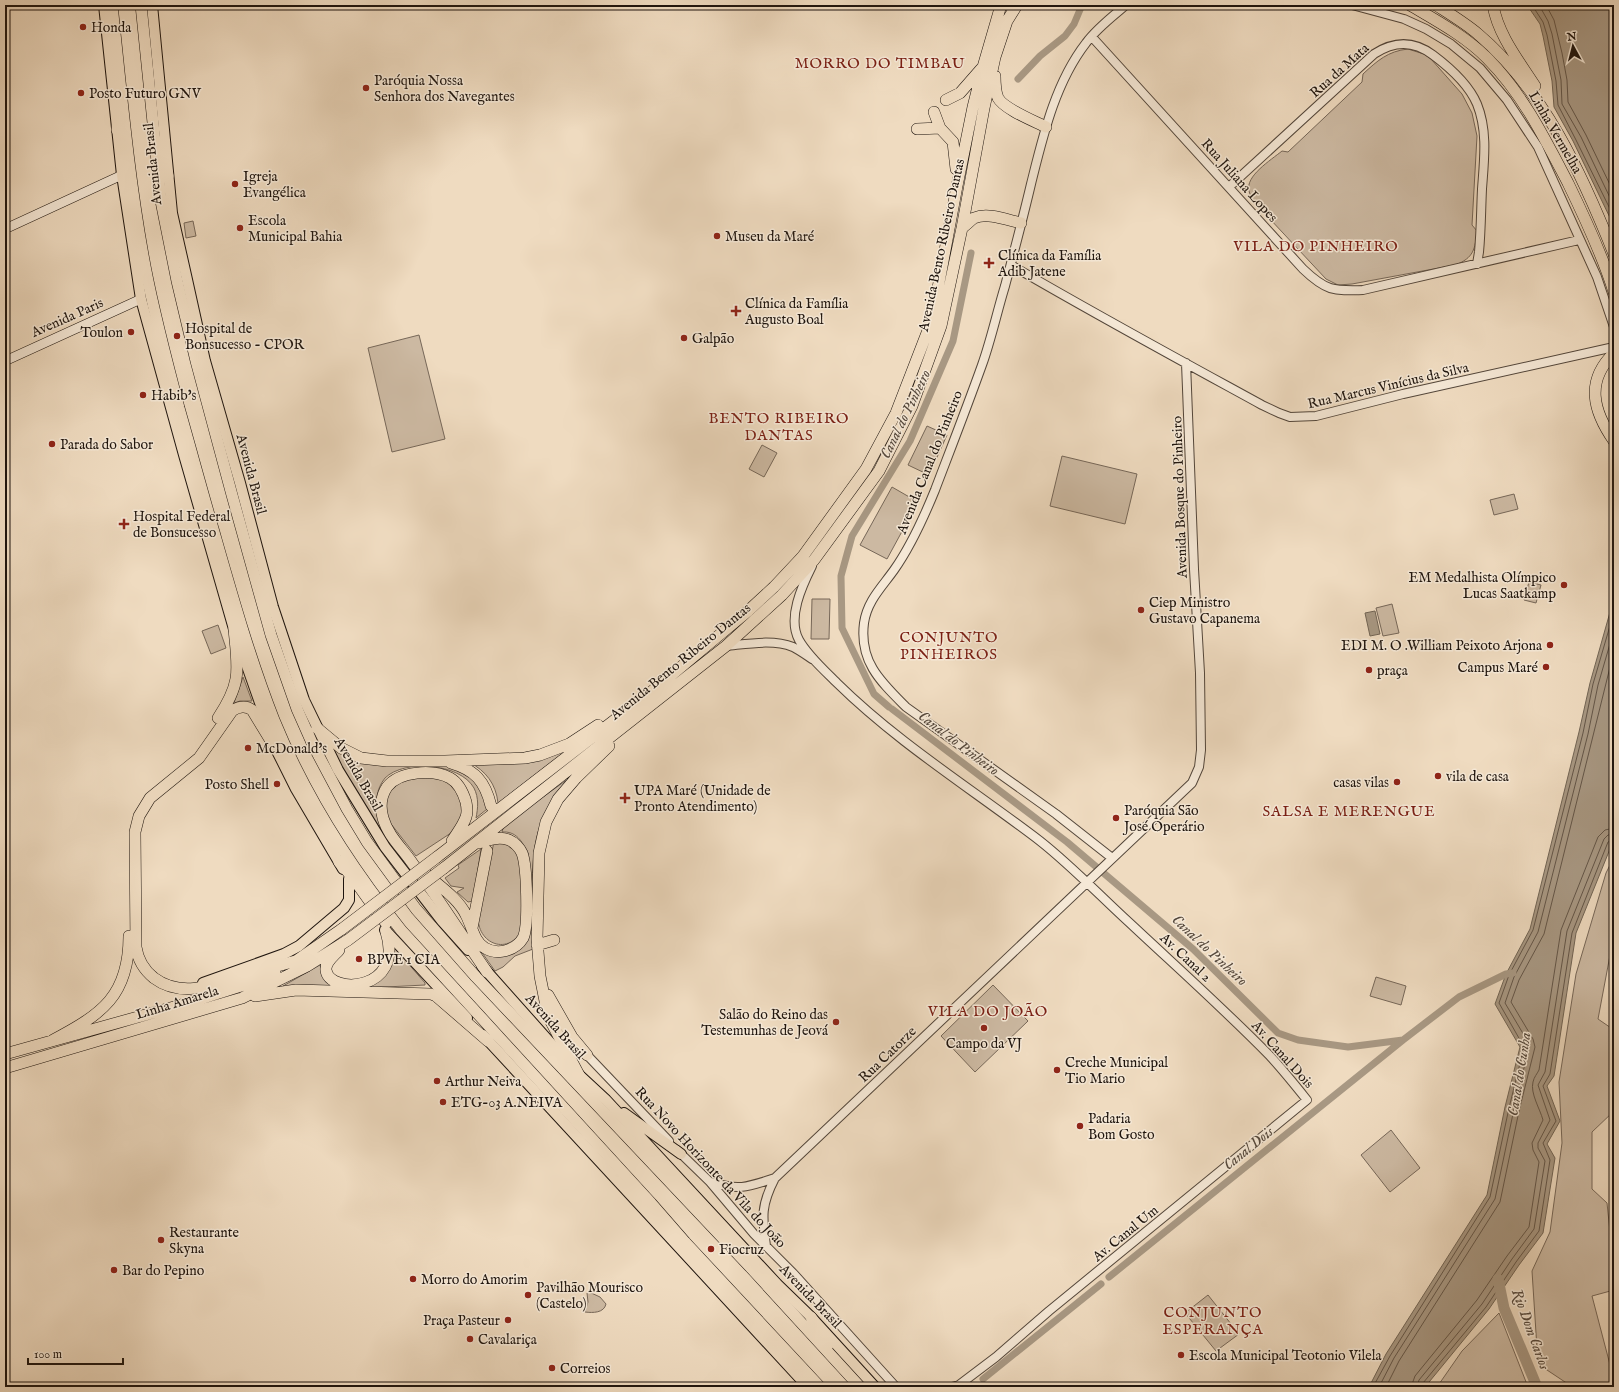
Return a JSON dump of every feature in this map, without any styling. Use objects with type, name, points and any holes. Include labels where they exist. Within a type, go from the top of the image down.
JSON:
[{"type":"highway","points":[[104,5],[122,175],[141,299],[234,629],[276,751]]},
{"type":"highway","name":"Avenida Brasil","points":[[112,5],[134,206],[151,298],[201,488],[243,631],[258,675],[287,748],[328,827],[356,869],[401,930],[651,1203],[684,1242],[820,1387]]},
{"type":"highway","name":"Avenida Brasil","points":[[141,5],[161,201],[166,230],[196,361],[271,635],[297,709],[313,745],[347,810],[367,842],[416,909],[476,977],[860,1387]]},
{"type":"highway","name":"Avenida Brasil","points":[[152,5],[172,213],[205,361],[273,607],[304,700],[338,770],[385,847],[442,921],[579,1075],[606,1100],[875,1387]]},
{"type":"highway","name":"Avenida Bento Ribeiro Dantas","points":[[348,940],[474,845],[726,646],[782,595],[814,560],[879,471],[907,416],[942,320],[962,228],[995,57],[1002,19],[1001,5]]},
{"type":"highway","name":"Avenida Bento Ribeiro Dantas","points":[[437,857],[651,692],[748,611],[774,587],[803,556],[866,469],[896,413],[932,320],[957,186],[983,67],[1002,19],[1017,5]]},
{"type":"highway","name":"Linha Vermelha","points":[[1410,5],[1448,27],[1487,58],[1528,108],[1548,143],[1580,207],[1613,288]]},
{"type":"highway","name":"Linha Vermelha","points":[[1436,5],[1478,33],[1515,70],[1539,102],[1597,211],[1614,254]]},
{"type":"highway","points":[[1493,5],[1504,36],[1542,97],[1560,139]]},
{"type":"highway","points":[[116,38],[114,58],[119,113],[117,130]]},
{"type":"highway","points":[[995,57],[995,87],[998,97],[1003,104],[1046,127]]},
{"type":"highway","points":[[946,100],[960,93],[983,67]]},
{"type":"highway","points":[[148,82],[168,176]]},
{"type":"highway","points":[[934,112],[940,128],[953,142],[957,186]]},
{"type":"highway","points":[[917,129],[940,128]]},
{"type":"highway","points":[[962,228],[972,220],[982,216],[992,216],[1021,223]]},
{"type":"highway","points":[[1614,353],[1600,370],[1595,396],[1600,419],[1614,441]]},
{"type":"highway","points":[[53,1040],[96,1015],[110,1001],[122,981],[126,971],[129,946],[129,828],[131,819],[139,802],[153,785],[190,760],[226,707],[238,676],[234,629]]},
{"type":"highway","points":[[317,728],[341,748],[361,758],[387,761],[445,761],[525,758],[540,755],[569,744],[651,692]]},
{"type":"highway","points":[[299,960],[206,986],[182,989],[165,984],[153,977],[144,969],[137,955],[135,910],[135,832],[140,816],[150,798],[199,758],[235,708],[245,707],[252,710],[349,879],[386,932],[808,1387]]},
{"type":"highway","points":[[579,1075],[548,1016],[540,976],[537,945],[539,853],[546,822],[551,810],[564,790],[622,734],[640,714]]},
{"type":"highway","points":[[445,761],[465,767],[474,773],[484,786],[491,806]]},
{"type":"highway","points":[[448,848],[467,816],[463,792],[458,784],[450,778],[433,773],[406,774],[396,778],[387,787],[382,797],[380,810],[383,820],[397,844],[413,863],[487,972]]},
{"type":"highway","points":[[413,863],[462,906],[480,944],[488,950],[499,952],[512,948],[523,937],[525,928],[527,896],[524,862],[521,852],[510,840],[493,839],[474,845]]},
{"type":"highway","points":[[472,928],[487,851]]},
{"type":"highway","name":"Linha Amarela","points":[[5,1054],[180,1005],[257,981],[299,960],[437,857]]},
{"type":"highway","points":[[339,862],[350,873],[374,910],[452,992],[474,1011]]},
{"type":"highway","points":[[182,989],[284,954],[299,946],[344,908],[349,900],[349,879]]},
{"type":"highway","points":[[348,940],[327,964],[326,969],[328,975],[333,981],[339,983],[361,984],[375,979],[386,967],[390,951],[386,932]]},
{"type":"highway","name":"Linha Amarela","points":[[5,1068],[242,998],[307,966],[348,940]]},
{"type":"highway","points":[[537,945],[554,940]]},
{"type":"highway","points":[[540,976],[551,1002],[572,1037],[587,1054]]},
{"type":"highway","points":[[242,998],[296,990],[431,994],[436,996],[488,1041]]},
{"type":"highway","points":[[606,1100],[681,1154]]},
{"type":"highway","points":[[811,1317],[841,1366]]},
{"type":"main road","points":[[5,229],[122,175]]},
{"type":"main road","name":"Avenida Paris","points":[[5,360],[141,299]]},
{"type":"street","name":"Avenida Canal do Pinheiro","points":[[1112,858],[1056,814],[906,707],[877,675],[866,656],[864,645],[864,622],[871,602],[894,570],[911,541],[934,492],[983,364],[1011,265],[1046,127],[1060,90],[1071,65],[1092,36],[1126,5]]},
{"type":"street","points":[[1352,5],[1404,19],[1426,29],[1451,44],[1480,68],[1507,100],[1533,138],[1597,277],[1614,327]]},
{"type":"street","name":"Rua Juliana Lopes","points":[[1092,36],[1303,269],[1315,279],[1333,290],[1363,290],[1579,240]]},
{"type":"street","name":"Rua da Mata","points":[[1229,187],[1374,54],[1390,45],[1400,44],[1419,47],[1425,49],[1437,58],[1471,93],[1481,117],[1485,150],[1480,252],[1477,264]]},
{"type":"street","name":"Rua Marcus Vinícius da Silva","points":[[1011,265],[1081,306],[1096,312],[1127,332],[1271,410],[1290,417],[1309,417],[1614,347]]},
{"type":"street","name":"Avenida Bosque do Pinheiro","points":[[1102,868],[1188,788],[1196,775],[1201,758],[1200,673],[1194,568],[1186,363]]},
{"type":"street","points":[[814,560],[798,596],[795,624],[798,639],[816,662],[851,697],[908,744],[1039,840],[1088,882]]},
{"type":"street","points":[[726,646],[772,643],[793,647],[816,662]]},
{"type":"street","name":"Rua Catorze","points":[[766,1246],[763,1228],[764,1206],[766,1196],[775,1178],[1102,868]]},
{"type":"street","name":"Av. Canal 2","points":[[1088,882],[1239,1026]]},
{"type":"street","name":"Av. Canal Dois","points":[[1239,1026],[1271,1058],[1307,1100]]},
{"type":"street","name":"Rua Novo Horizonte da Vila do João","points":[[587,1054],[681,1154],[710,1182],[766,1246],[794,1273],[896,1387]]},
{"type":"street","name":"Av. Canal Um","points":[[956,1386],[996,1357],[1049,1311],[1307,1100]]},
{"type":"street","name":"Rua Catorze","points":[[710,1182],[725,1187],[738,1188],[748,1187],[775,1178]]},
{"type":"shaded area","points":[[1408,49],[1424,54],[1431,59],[1462,94],[1472,113],[1477,136],[1472,225],[1477,231],[1474,248],[1470,256],[1455,265],[1352,284],[1338,285],[1326,279],[1255,203],[1249,193],[1249,185],[1255,174],[1260,169],[1282,151],[1288,152],[1362,82],[1363,74],[1373,65],[1389,54]]},
{"type":"shaded area","points":[[193,221],[196,236],[186,238],[184,223]]},
{"type":"shaded area","points":[[419,335],[445,439],[392,452],[368,348]]},
{"type":"shaded area","points":[[927,426],[947,435],[929,475],[908,465]]},
{"type":"shaded area","points":[[762,445],[777,453],[764,477],[749,469]]},
{"type":"shaded area","points":[[1062,456],[1137,474],[1125,524],[1050,506]]},
{"type":"shaded area","points":[[892,487],[918,502],[887,559],[860,545]]},
{"type":"shaded area","points":[[1514,494],[1518,509],[1494,515],[1490,500]]},
{"type":"shaded area","points":[[1529,582],[1541,585],[1536,603],[1524,600]]},
{"type":"shaded area","points":[[812,599],[830,599],[829,639],[811,639]]},
{"type":"shaded area","points":[[1392,604],[1399,633],[1383,636],[1376,608]]},
{"type":"shaded area","points":[[218,625],[226,648],[211,654],[202,631]]},
{"type":"shaded area","points":[[243,677],[252,701],[240,701],[234,703]]},
{"type":"shaded area","points":[[326,740],[340,750],[445,764],[460,768],[483,786],[487,809],[476,818],[478,803],[474,788],[467,780],[457,773],[445,769],[431,766],[418,766],[405,768],[394,772],[385,778],[378,791],[376,801],[377,816],[408,862],[405,864],[360,800]]},
{"type":"shaded area","points":[[575,744],[498,803],[495,790],[489,779],[485,774],[469,762]]},
{"type":"shaded area","points":[[438,775],[459,789],[464,814],[454,831],[416,856],[388,820],[384,802],[389,789],[398,781]]},
{"type":"shaded area","points":[[568,779],[551,804],[544,818],[538,832],[535,845],[532,874],[533,949],[515,956],[503,967],[495,971],[478,947],[519,948],[528,853],[515,835],[502,832],[504,825]]},
{"type":"shaded area","points":[[494,842],[511,844],[521,856],[523,926],[518,935],[512,941],[504,944],[497,944],[490,941],[484,935],[480,927],[478,917]]},
{"type":"shaded area","points":[[481,849],[473,901],[468,902],[457,892],[464,888],[451,886],[445,878],[459,868],[458,865]]},
{"type":"shaded area","points":[[1614,857],[1614,934],[1598,1019],[1614,1030],[1614,1111],[1592,1132],[1592,1189],[1607,1203],[1614,1270],[1614,1290],[1592,1296],[1614,1380],[1614,1387],[1570,1387],[1568,1384],[1538,1364],[1532,1271],[1550,1232],[1562,1143],[1559,1082],[1576,974],[1606,873]]},
{"type":"shaded area","points":[[393,946],[425,983],[425,985],[366,988],[377,982]]},
{"type":"shaded area","points":[[320,965],[324,979],[331,986],[284,988],[283,986]]},
{"type":"shaded area","points":[[1376,977],[1406,986],[1401,1005],[1370,996]]},
{"type":"shaded area","name":"Campo da VJ","points":[[993,985],[1028,1021],[975,1072],[941,1036]]},
{"type":"shaded area","points":[[1391,1130],[1420,1168],[1390,1192],[1361,1155]]},
{"type":"shaded area","points":[[589,1292],[600,1297],[606,1304],[601,1311],[585,1312],[588,1302],[587,1293]]},
{"type":"shaded area","points":[[1208,1295],[1239,1334],[1216,1351],[1185,1313]]},
{"type":"shaded area","points":[[1499,1313],[1528,1387],[1437,1387],[1462,1351]]},
{"type":"water","points":[[1527,5],[1614,5],[1614,226],[1573,141],[1554,107],[1552,81],[1540,24]]},
{"type":"water","name":"Canal do Cunha","points":[[1614,598],[1614,839],[1576,933],[1554,1076],[1547,1086],[1560,1121],[1547,1144],[1555,1158],[1543,1233],[1489,1309],[1425,1387],[1369,1387],[1386,1354],[1487,1195],[1505,1107],[1520,1047],[1495,1004],[1506,974],[1530,929],[1590,683]]},
{"type":"water","points":[[1375,611],[1380,634],[1370,636],[1365,613]]},
{"type":"waterway","name":"Canal do Pinheiro","points":[[1018,79],[1040,56],[1065,36],[1074,24],[1082,5]]},
{"type":"waterway","name":"Canal do Pinheiro","points":[[889,707],[874,694],[842,628],[841,576],[852,536],[910,441],[953,341],[971,253]]},
{"type":"waterway","name":"Canal do Pinheiro","points":[[892,709],[1067,842],[1193,949],[1278,1033],[1298,1040],[1348,1047],[1403,1040],[1459,997],[1506,974],[1513,973]]},
{"type":"waterway","name":"Canal Dois","points":[[1109,1277],[1403,1040]]},
{"type":"waterway","name":"Rio Dom Carlos","points":[[1498,1279],[1504,1308],[1537,1387]]},
{"type":"waterway","name":"Canal Dois","points":[[983,1379],[1101,1284]]},
{"type":"place","name":"Honda","points":[[83,27]]},
{"type":"place","name":"Paróquia Nossa Senhora dos Navegantes","points":[[366,88]]},
{"type":"place","name":"Posto Futuro GNV","points":[[81,93]]},
{"type":"place","name":"Igreja Evangélica","points":[[235,184]]},
{"type":"place","name":"Escola Municipal Bahia","points":[[240,228]]},
{"type":"place","name":"Museu da Maré","points":[[717,236]]},
{"type":"place","name":"Clínica da Família Adib Jatene","points":[[989,263]]},
{"type":"place","name":"Clínica da Família Augusto Boal","points":[[736,311]]},
{"type":"place","name":"Toulon","points":[[131,332]]},
{"type":"place","name":"Hospital de Bonsucesso - CPOR","points":[[177,336]]},
{"type":"place","name":"Galpão","points":[[684,338]]},
{"type":"place","name":"Habib's","points":[[143,395]]},
{"type":"place","name":"Parada do Sabor","points":[[52,444]]},
{"type":"place","name":"Hospital Federal de Bonsucesso","points":[[124,524]]},
{"type":"place","name":"EM Medalhista Olímpico Lucas Saatkamp","points":[[1564,585]]},
{"type":"place","name":"Ciep Ministro Gustavo Capanema","points":[[1141,610]]},
{"type":"place","name":"EDI M. O .William Peixoto Arjona","points":[[1550,645]]},
{"type":"place","name":"Campus Maré","points":[[1546,667]]},
{"type":"place","name":"praça","points":[[1369,670]]},
{"type":"place","name":"McDonald's","points":[[248,748]]},
{"type":"place","name":"vila de casa","points":[[1438,776]]},
{"type":"place","name":"casas vilas","points":[[1397,782]]},
{"type":"place","name":"Posto Shell","points":[[277,784]]},
{"type":"place","name":"UPA Maré (Unidade de Pronto Atendimento)","points":[[625,798]]},
{"type":"place","name":"Paróquia São José Operário","points":[[1116,818]]},
{"type":"place","name":"BPVE 1 CIA","points":[[359,959]]},
{"type":"place","name":"Salão do Reino das Testemunhas de Jeová","points":[[836,1022]]},
{"type":"place","name":"Campo da VJ","points":[[984,1028]]},
{"type":"place","name":"Creche Municipal Tio Mario","points":[[1057,1070]]},
{"type":"place","name":"Arthur Neiva","points":[[437,1081]]},
{"type":"place","name":"ETG-03 A.NEIVA","points":[[443,1102]]},
{"type":"place","name":"Padaria Bom Gosto","points":[[1080,1126]]},
{"type":"place","name":"Restaurante Skyna","points":[[161,1240]]},
{"type":"place","name":"Fiocruz","points":[[711,1249]]},
{"type":"place","name":"Bar do Pepino","points":[[114,1270]]},
{"type":"place","name":"Morro do Amorim","points":[[413,1279]]},
{"type":"place","name":"Pavilhão Mourisco (Castelo)","points":[[528,1295]]},
{"type":"place","name":"Praça Pasteur","points":[[508,1320]]},
{"type":"place","name":"Cavalariça","points":[[470,1339]]},
{"type":"place","name":"Escola Municipal Teotonio Vilela","points":[[1181,1355]]},
{"type":"place","name":"Correios","points":[[552,1368]]},
{"type":"district","name":"MORRO DO TIMBAU","points":[[880,63]]},
{"type":"district","name":"VILA DO PINHEIRO","points":[[1316,246]]},
{"type":"district","name":"BENTO RIBEIRO DANTAS","points":[[779,426]]},
{"type":"district","name":"CONJUNTO PINHEIROS","points":[[949,646]]},
{"type":"district","name":"SALSA E MERENGUE","points":[[1349,811]]},
{"type":"district","name":"VILA DO JOÃO","points":[[988,1011]]},
{"type":"district","name":"CONJUNTO ESPERANÇA","points":[[1213,1320]]}]
